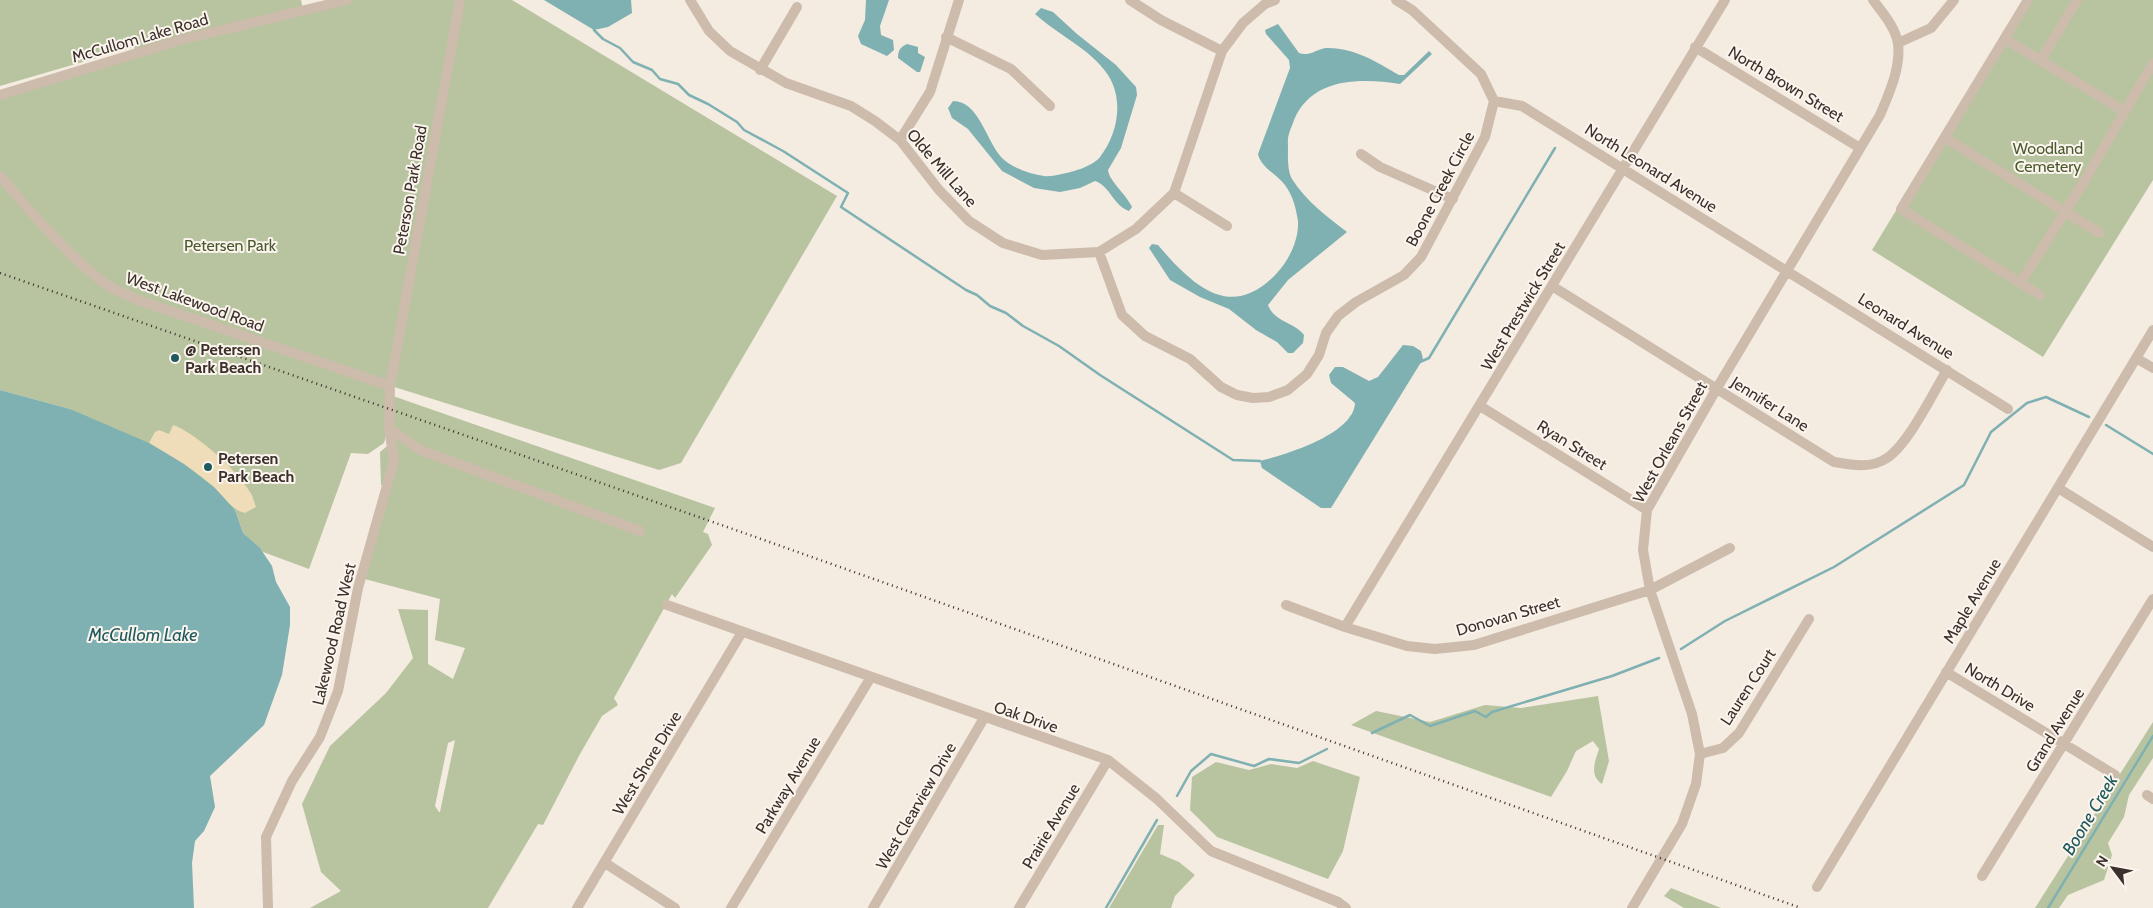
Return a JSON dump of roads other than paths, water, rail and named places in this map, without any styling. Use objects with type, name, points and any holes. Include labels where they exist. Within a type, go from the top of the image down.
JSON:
[{"type":"street","name":"McCullom Lake Road","points":[[0,95],[180,40],[347,0]]},
{"type":"street","name":"Peterson Park Road","points":[[390,386],[460,0]]},
{"type":"street","name":"Olde Mill Lane","points":[[690,0],[709,31],[730,52],[786,83],[851,106],[875,121],[900,140],[939,190],[969,221],[1003,243],[1042,255],[1099,252],[1136,229],[1174,193],[1222,51],[1243,23],[1265,4],[1275,0]]},
{"type":"street","points":[[900,140],[930,92],[959,0]]},
{"type":"street","points":[[1130,0],[1161,20],[1222,51]]},
{"type":"street","points":[[1396,0],[1412,10],[1482,74],[1494,100]]},
{"type":"street","name":"West Prestwick Street","points":[[1345,628],[1725,0]]},
{"type":"street","points":[[1873,0],[1888,19],[1898,43],[1931,28],[1954,0]]},
{"type":"street","points":[[2028,0],[1901,209],[2040,295]]},
{"type":"street","points":[[2040,60],[2077,0]]},
{"type":"street","points":[[760,70],[797,8]]},
{"type":"street","points":[[946,37],[1011,69],[1050,106]]},
{"type":"street","points":[[2005,39],[2124,111]]},
{"type":"street","name":"West Orleans Street","points":[[1632,908],[1682,824],[1696,784],[1700,754],[1692,714],[1650,590],[1643,550],[1647,510],[1717,388],[1880,115],[1891,90],[1898,43]]},
{"type":"street","name":"North Brown Street","points":[[1695,47],[1860,148]]},
{"type":"street","points":[[2021,282],[2065,212],[2153,63]]},
{"type":"street","name":"North Leonard Avenue","points":[[1494,100],[1522,106],[1788,270]]},
{"type":"street","name":"Boone Creek Circle","points":[[1099,252],[1122,315],[1145,336],[1190,359],[1221,387],[1237,395],[1254,398],[1269,397],[1288,390],[1307,374],[1320,355],[1326,333],[1338,316],[1356,302],[1404,275],[1421,257],[1485,137],[1494,100]]},
{"type":"street","points":[[1945,138],[2100,233]]},
{"type":"street","points":[[1361,154],[1380,167],[1453,199]]},
{"type":"street","name":"West Lakewood Road","points":[[0,176],[60,242],[101,281],[121,292],[138,300],[390,386]]},
{"type":"street","points":[[1174,193],[1227,226]]},
{"type":"street","name":"Leonard Avenue","points":[[1788,270],[2008,408]]},
{"type":"street","name":"Jennifer Lane","points":[[1552,286],[1834,462],[1863,466],[1886,459],[1905,438],[1947,370]]},
{"type":"street","name":"Maple Avenue","points":[[1817,887],[2153,330]]},
{"type":"street","points":[[2136,358],[2153,368]]},
{"type":"street","name":"Lakewood Road West","points":[[268,908],[266,837],[292,781],[320,737],[338,692],[358,588],[394,461],[389,428],[390,386]]},
{"type":"street","name":"Ryan Street","points":[[1480,406],[1647,510]]},
{"type":"street","points":[[389,428],[420,450],[640,531]]},
{"type":"street","points":[[2058,488],[2153,547]]},
{"type":"street","name":"Donovan Street","points":[[1286,605],[1345,628],[1407,646],[1445,648],[1474,645],[1650,590],[1730,548]]},
{"type":"street","name":"Grand Avenue","points":[[1982,876],[2153,599]]},
{"type":"street","name":"Oak Drive","points":[[667,605],[1108,760],[1157,800],[1211,852],[1338,902],[1346,908]]},
{"type":"street","name":"Lauren Court","points":[[1700,754],[1723,748],[1739,733],[1809,619]]},
{"type":"street","name":"West Shore Drive","points":[[577,908],[742,632]]},
{"type":"street","name":"North Drive","points":[[1946,672],[2115,775]]},
{"type":"street","name":"Parkway Avenue","points":[[731,908],[871,677]]},
{"type":"street","name":"West Clearview Drive","points":[[873,908],[984,718]]},
{"type":"street","name":"Prairie Avenue","points":[[1019,908],[1108,760]]},
{"type":"street","points":[[605,862],[675,908]]},
{"type":"water","points":[[544,0],[631,0],[632,13],[608,27],[594,30]]},
{"type":"water","points":[[866,0],[889,0],[880,26],[881,35],[893,40],[894,50],[887,56],[861,44],[858,36],[865,20]]},
{"type":"water","points":[[1041,8],[1053,12],[1116,65],[1136,87],[1137,95],[1121,148],[1108,170],[1111,179],[1132,207],[1129,211],[1119,204],[1100,183],[1095,181],[1080,188],[1060,192],[1034,188],[1002,171],[968,129],[952,118],[948,108],[953,101],[962,103],[976,115],[996,151],[1006,162],[1033,174],[1048,176],[1067,173],[1088,166],[1100,157],[1111,138],[1117,117],[1116,95],[1113,85],[1108,75],[1093,57],[1035,14]]},
{"type":"water","points":[[1278,24],[1299,53],[1310,53],[1326,48],[1346,50],[1364,56],[1399,75],[1404,75],[1429,51],[1432,54],[1400,84],[1354,81],[1325,88],[1313,95],[1302,106],[1294,120],[1288,141],[1290,175],[1310,201],[1347,232],[1288,280],[1268,305],[1279,319],[1295,327],[1304,335],[1303,343],[1293,353],[1288,353],[1277,342],[1256,330],[1229,309],[1200,297],[1170,280],[1149,248],[1152,244],[1158,245],[1198,285],[1213,293],[1228,297],[1244,295],[1260,288],[1277,273],[1289,256],[1298,228],[1294,202],[1282,181],[1262,163],[1258,154],[1290,68],[1289,60],[1266,34],[1265,30]]},
{"type":"water","points":[[907,44],[918,47],[918,53],[925,57],[920,72],[917,72],[898,58],[898,53]]},
{"type":"water","points":[[1403,345],[1413,346],[1421,351],[1423,359],[1331,508],[1321,508],[1262,468],[1260,461],[1285,454],[1316,441],[1343,424],[1352,414],[1355,403],[1331,383],[1329,375],[1335,367],[1343,367],[1369,381],[1378,377]]},
{"type":"water","name":"McCullom Lake","points":[[0,390],[70,409],[149,443],[184,464],[214,487],[235,510],[243,533],[260,548],[272,566],[276,582],[290,607],[290,625],[282,675],[264,725],[210,776],[215,807],[204,831],[195,841],[192,863],[194,908],[0,908]]},
{"type":"waterway","points":[[594,30],[603,39],[620,48],[633,62],[652,70],[660,79],[678,84],[689,95],[708,104],[737,122],[744,130],[783,151],[848,193],[841,207],[966,290],[977,295],[990,306],[1006,313],[1023,326],[1059,346],[1100,375],[1233,460],[1260,461]]},
{"type":"waterway","points":[[1420,362],[1429,358],[1555,148]]},
{"type":"waterway","points":[[1681,649],[1725,621],[1834,567],[1964,485],[1991,432],[2027,403],[2046,397],[2089,417]]},
{"type":"waterway","points":[[2106,425],[2153,454]]},
{"type":"waterway","points":[[1372,733],[1410,715],[1430,726],[1475,711],[1486,717],[1492,712],[1612,676],[1659,658]]},
{"type":"waterway","name":"Boone Creek","points":[[2048,908],[2153,736]]},
{"type":"waterway","points":[[1177,796],[1191,771],[1211,754],[1254,766],[1269,759],[1299,763],[1327,749]]},
{"type":"waterway","points":[[1106,908],[1157,820]]},
{"type":"railway","points":[[0,273],[730,528],[1801,908]]},
{"type":"place","name":"@ Petersen Park Beach","points":[[175,358]]},
{"type":"place","name":"Petersen Park Beach","points":[[208,467]]},
{"type":"park label","name":"Woodland Cemetery","points":[[2048,157]]},
{"type":"park label","name":"Petersen Park","points":[[230,245]]}]
